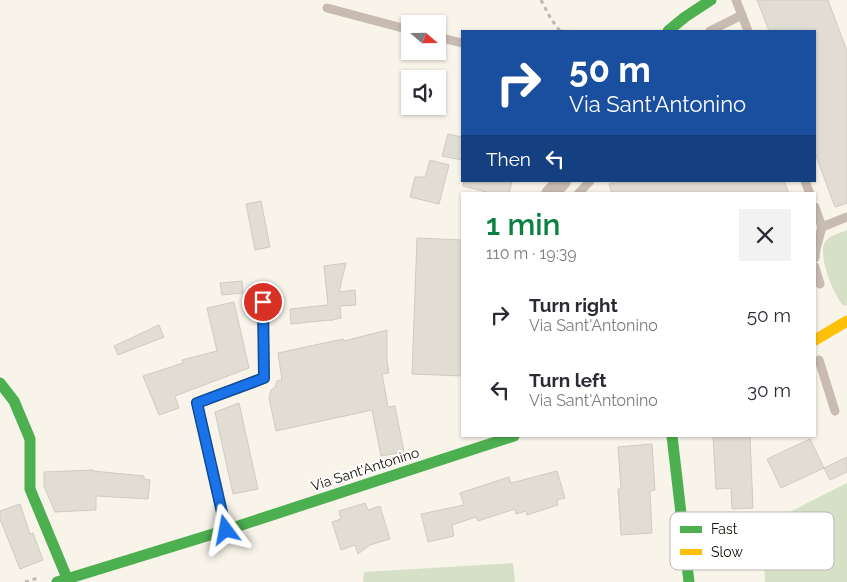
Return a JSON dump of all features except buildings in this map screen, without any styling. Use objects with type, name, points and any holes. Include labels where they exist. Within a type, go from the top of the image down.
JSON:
[{"type":"street","points":[[669,30],[684,17],[711,0]]},
{"type":"street","points":[[552,192],[561,182]]},
{"type":"street","points":[[226,530],[197,403],[264,378],[263,302]]},
{"type":"street","points":[[816,339],[847,321]]},
{"type":"street","name":"Via Sant'Antonino","points":[[0,383],[14,401],[30,439],[30,489],[62,580],[226,530],[511,437]]},
{"type":"street","points":[[672,437],[681,512]]},
{"type":"lane","points":[[736,0],[748,30]]},
{"type":"lane","points":[[327,8],[401,28]]},
{"type":"lane","points":[[712,30],[742,15]]},
{"type":"lane","points":[[446,39],[461,43]]},
{"type":"lane","points":[[580,192],[589,182]]},
{"type":"lane","points":[[816,210],[822,227],[816,248]]},
{"type":"lane","points":[[822,227],[847,216]]},
{"type":"lane","points":[[816,270],[820,284]]},
{"type":"lane","points":[[819,360],[835,411]]},
{"type":"path","points":[[541,0],[551,20],[559,30]]},
{"type":"green space","points":[[847,230],[847,305],[844,306],[828,277],[823,251],[824,244],[828,239]]},
{"type":"green space","points":[[847,483],[847,582],[765,582],[764,570],[834,570],[834,512],[790,512]]},
{"type":"green space","points":[[513,563],[515,582],[363,582],[364,572]]},
{"type":"traffic: fast","points":[[669,30],[711,0]]},
{"type":"traffic: fast","points":[[226,530],[197,403],[264,378],[263,302]]},
{"type":"traffic: fast","points":[[0,383],[14,401],[30,439],[30,489],[67,578]]},
{"type":"traffic: fast","points":[[57,582],[226,530],[511,437]]},
{"type":"traffic: fast","points":[[672,437],[681,512]]},
{"type":"traffic: fast","points":[[688,570],[689,582]]},
{"type":"traffic: slow","points":[[816,339],[847,321]]},
{"type":"route","points":[[226,530],[197,403],[264,378],[263,302]]}]
